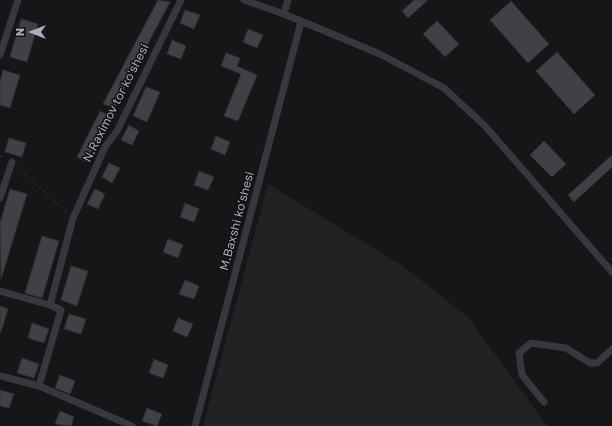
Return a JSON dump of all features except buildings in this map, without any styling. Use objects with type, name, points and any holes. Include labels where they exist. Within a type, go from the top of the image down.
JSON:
[{"type":"street","points":[[0,55],[18,0]]},
{"type":"street","name":"N.Raximov tor ko'shesi","points":[[50,305],[72,218],[105,147],[117,131],[181,0]]},
{"type":"street","points":[[244,0],[284,14],[380,54],[444,88],[485,126],[612,272]]},
{"type":"street","points":[[284,14],[288,0]]},
{"type":"street","name":"M.Baxshi ko'shesi","points":[[195,426],[301,22]]},
{"type":"street","points":[[0,198],[12,162]]},
{"type":"street","points":[[0,291],[50,305],[61,310],[40,386]]},
{"type":"street","points":[[544,402],[522,375],[519,353],[531,343],[566,348],[590,363],[597,363],[612,349]]},
{"type":"street","points":[[0,376],[40,386],[132,426]]},
{"type":"path","points":[[0,156],[12,162],[72,218]]},
{"type":"shaded area","points":[[268,184],[403,266],[469,318],[547,426],[203,426]]}]
